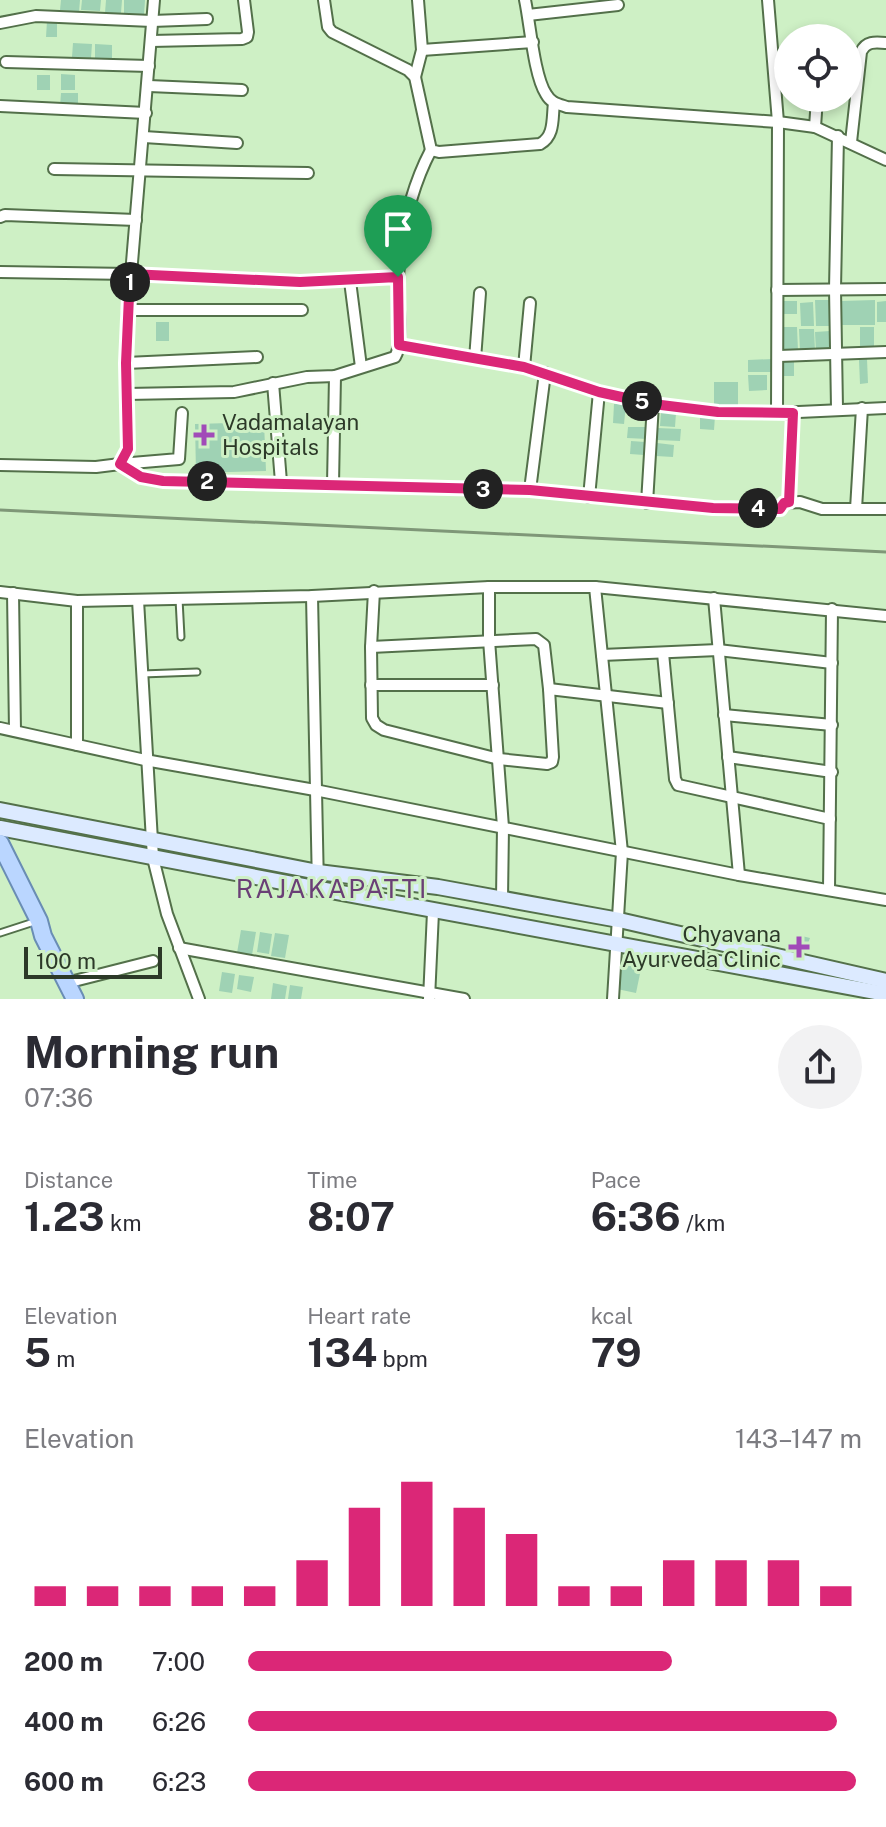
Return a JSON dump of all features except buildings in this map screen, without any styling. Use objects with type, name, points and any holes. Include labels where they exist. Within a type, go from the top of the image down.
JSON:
[{"type":"main road","points":[[0,810],[318,880],[433,912],[886,994]]},
{"type":"main road","points":[[0,828],[153,858],[318,880],[502,898],[619,920],[886,981]]},
{"type":"main road","points":[[0,843],[7,869],[49,932],[83,999]]},
{"type":"main road","points":[[39,921],[43,936],[75,999]]},
{"type":"street","points":[[120,464],[128,449],[126,363],[130,274],[149,86],[154,0]]},
{"type":"street","points":[[151,41],[247,37],[244,0]]},
{"type":"street","points":[[127,394],[234,392],[273,383],[335,376],[395,357],[399,345],[398,277],[418,175],[431,150],[415,77],[408,70],[332,32],[328,27],[324,0]]},
{"type":"street","points":[[415,77],[420,68],[422,50],[418,0]]},
{"type":"street","points":[[525,0],[540,82],[554,103],[567,107],[815,127],[886,160]]},
{"type":"street","points":[[768,0],[778,122],[777,413]]},
{"type":"street","points":[[528,15],[618,5]]},
{"type":"street","points":[[0,23],[36,16],[152,21],[207,19]]},
{"type":"street","points":[[422,50],[533,42]]},
{"type":"street","points":[[851,142],[861,52],[871,43],[886,43]]},
{"type":"street","points":[[6,62],[149,66]]},
{"type":"street","points":[[149,86],[242,90]]},
{"type":"street","points":[[431,150],[439,152],[540,144],[551,134],[554,103]]},
{"type":"street","points":[[0,106],[146,113]]},
{"type":"street","points":[[815,127],[816,112]]},
{"type":"street","points":[[837,408],[835,289],[838,136]]},
{"type":"street","points":[[144,137],[237,143]]},
{"type":"street","points":[[54,169],[308,173]]},
{"type":"street","points":[[0,217],[136,220]]},
{"type":"street","points":[[0,272],[300,282],[398,277]]},
{"type":"street","points":[[350,281],[361,367]]},
{"type":"street","points":[[777,290],[886,289]]},
{"type":"street","points":[[475,359],[480,293]]},
{"type":"street","points":[[524,367],[530,303]]},
{"type":"street","points":[[128,310],[302,310]]},
{"type":"street","points":[[399,345],[524,367],[599,392],[653,404],[718,412],[793,413],[837,408],[886,408]]},
{"type":"street","points":[[779,356],[886,352]]},
{"type":"street","points":[[126,363],[257,357]]},
{"type":"street","points":[[530,490],[545,373]]},
{"type":"street","points":[[333,484],[335,376]]},
{"type":"street","points":[[273,383],[281,482]]},
{"type":"street","points":[[589,497],[599,392]]},
{"type":"street","points":[[647,503],[653,404]]},
{"type":"street","points":[[856,509],[862,408]]},
{"type":"street","points":[[0,465],[96,467],[179,459],[182,413]]},
{"type":"street","points":[[789,502],[793,413]]},
{"type":"street","points":[[120,464],[141,477],[163,481],[530,490],[713,508],[780,509],[784,503],[800,502],[822,509],[886,509]]},
{"type":"street","points":[[489,587],[489,640],[503,827],[502,898]]},
{"type":"street","points":[[0,592],[77,601],[312,596],[489,587],[595,587],[886,616]]},
{"type":"street","points":[[595,587],[622,852],[613,999]]},
{"type":"street","points":[[371,647],[489,640],[542,641],[549,689],[552,762],[499,759],[384,730],[376,725],[372,718],[371,685],[371,647],[374,591]]},
{"type":"street","points":[[13,593],[15,731]]},
{"type":"street","points":[[312,596],[318,880]]},
{"type":"street","points":[[714,598],[739,875]]},
{"type":"street","points":[[138,600],[153,858],[179,948],[199,999]]},
{"type":"street","points":[[77,601],[77,745]]},
{"type":"street","points":[[829,890],[832,609]]},
{"type":"street","points":[[602,655],[718,650],[832,663]]},
{"type":"street","points":[[663,653],[678,785],[830,819]]},
{"type":"street","points":[[371,685],[493,685]]},
{"type":"street","points":[[549,689],[668,703]]},
{"type":"street","points":[[724,715],[832,725]]},
{"type":"street","points":[[0,728],[145,760],[315,790],[739,875],[886,900]]},
{"type":"street","points":[[728,757],[832,772]]},
{"type":"street","points":[[429,995],[433,912]]},
{"type":"street","points":[[179,948],[464,999]]},
{"type":"street","points":[[74,981],[153,961]]},
{"type":"lane","points":[[179,599],[181,637]]},
{"type":"lane","points":[[141,674],[197,672]]},
{"type":"lane","points":[[0,933],[39,921]]},
{"type":"railway","points":[[0,510],[886,552]]},
{"type":"place","name":"Vadamalayan Hospitals","points":[[204,435]]},
{"type":"place","name":"Chyavana Ayurveda Clinic","points":[[799,947]]},
{"type":"district","name":"RAJAKAPATTI","points":[[332,888]]},
{"type":"route","points":[[130,274],[300,282],[398,277],[399,345],[524,367],[599,392],[653,404],[718,412],[793,413],[789,502],[780,509],[713,508],[530,490],[163,481],[141,477],[120,464],[128,449],[126,363],[130,274]]}]
